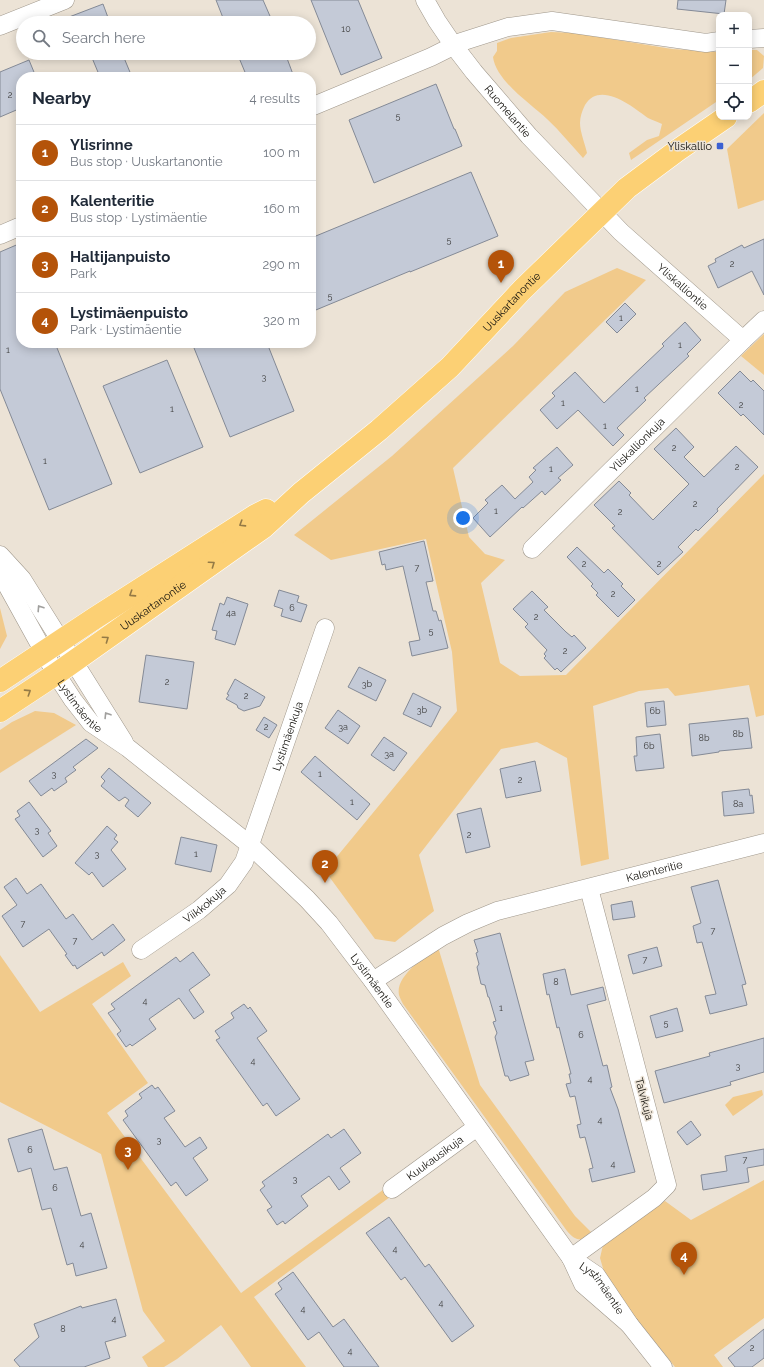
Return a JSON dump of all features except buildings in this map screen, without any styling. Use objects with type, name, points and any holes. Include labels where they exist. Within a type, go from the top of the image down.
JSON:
[{"type":"main road","points":[[752,100],[764,91]]},
{"type":"main road","name":"Uuskartanontie","points":[[0,711],[56,674],[264,527],[301,493],[379,430],[450,367],[522,290],[627,188],[722,120]]},
{"type":"main road","name":"Uuskartanontie","points":[[0,681],[256,515],[301,493]]},
{"type":"street","points":[[25,16],[64,0]]},
{"type":"street","name":"Ruomelantie","points":[[425,0],[454,46],[474,72],[529,136],[603,212]]},
{"type":"street","points":[[0,26],[16,20]]},
{"type":"street","points":[[316,105],[454,46],[508,27],[552,21],[706,43],[716,42]]},
{"type":"street","points":[[752,39],[764,38]]},
{"type":"street","name":"Yliskalliontie","points":[[603,212],[621,232],[743,340]]},
{"type":"street","points":[[0,235],[16,228]]},
{"type":"street","points":[[743,340],[764,320]]},
{"type":"street","name":"Yliskallionkuja","points":[[532,549],[743,340]]},
{"type":"street","points":[[0,555],[22,579],[52,646]]},
{"type":"street","points":[[0,567],[8,587],[52,646]]},
{"type":"street","name":"Lystimäenkuja","points":[[250,845],[325,628]]},
{"type":"street","name":"Lystimäentie","points":[[52,646],[74,661],[128,748]]},
{"type":"street","name":"Lystimäentie","points":[[52,646],[56,674],[73,700],[91,723],[128,748],[250,845],[307,899],[329,923],[373,981],[571,1258],[596,1275],[629,1324],[663,1367]]},
{"type":"street","name":"Kalenteritie","points":[[373,981],[443,936],[468,923],[497,912],[764,843]]},
{"type":"street","name":"Viikkokuja","points":[[141,950],[199,910],[228,885],[244,862],[250,845]]},
{"type":"street","name":"Talvikuja","points":[[571,1258],[654,1198],[667,1185],[591,896]]},
{"type":"street","name":"Kuukausikuja","points":[[392,1189],[477,1127]]},
{"type":"shaded area","points":[[551,32],[574,33],[672,49],[716,52],[716,102],[631,160],[629,153],[647,140],[659,136],[662,124],[648,118],[625,102],[608,95],[599,95],[591,98],[585,105],[580,118],[581,130],[587,153],[583,158],[552,124],[515,91],[500,75],[493,57],[497,51],[497,43],[511,38]]},
{"type":"shaded area","points":[[752,50],[757,50],[764,56],[763,68],[752,77]]},
{"type":"shaded area","points":[[764,113],[764,200],[738,209],[727,149]]},
{"type":"shaded area","points":[[617,268],[646,280],[453,468],[469,537],[485,554],[505,560],[481,583],[500,663],[520,676],[566,675],[764,474],[764,715],[756,717],[749,685],[675,696],[668,688],[639,691],[593,706],[609,859],[581,866],[567,758],[537,742],[501,749],[419,855],[434,911],[395,942],[375,939],[325,871],[457,711],[452,652],[426,539],[331,560],[294,535],[392,456],[513,346],[565,292]]},
{"type":"shaded area","points":[[764,334],[764,375],[741,356]]},
{"type":"shaded area","points":[[0,608],[7,636],[0,649]]},
{"type":"shaded area","points":[[35,711],[54,713],[76,725],[0,773],[0,730],[12,722]]},
{"type":"shaded area","points":[[438,947],[480,1085],[575,1216],[594,1235],[583,1239],[576,1239],[570,1235],[403,1004],[399,995],[399,988],[406,974]]},
{"type":"shaded area","points":[[0,955],[40,1012],[123,962],[131,976],[92,1004],[148,1083],[107,1113],[241,1293],[387,1187],[390,1197],[254,1297],[306,1367],[251,1367],[221,1325],[177,1359],[164,1367],[148,1367],[142,1357],[165,1341],[143,1311],[101,1154],[0,1102]]},
{"type":"shaded area","points":[[762,1090],[763,1095],[733,1116],[725,1105],[733,1097]]},
{"type":"shaded area","points":[[764,1180],[764,1318],[714,1355],[723,1367],[675,1367],[607,1282],[600,1258],[603,1245],[654,1207],[665,1201],[691,1220]]},
{"type":"place","name":"Yliskallio","points":[[720,146]]},
{"type":"place","name":"Ylisrinne","points":[[501,283]]},
{"type":"place","name":"Kalenteritie","points":[[325,883]]},
{"type":"place","name":"Haltijanpuisto","points":[[128,1170]]},
{"type":"place","name":"Lystimäenpuisto","points":[[684,1275]]}]
